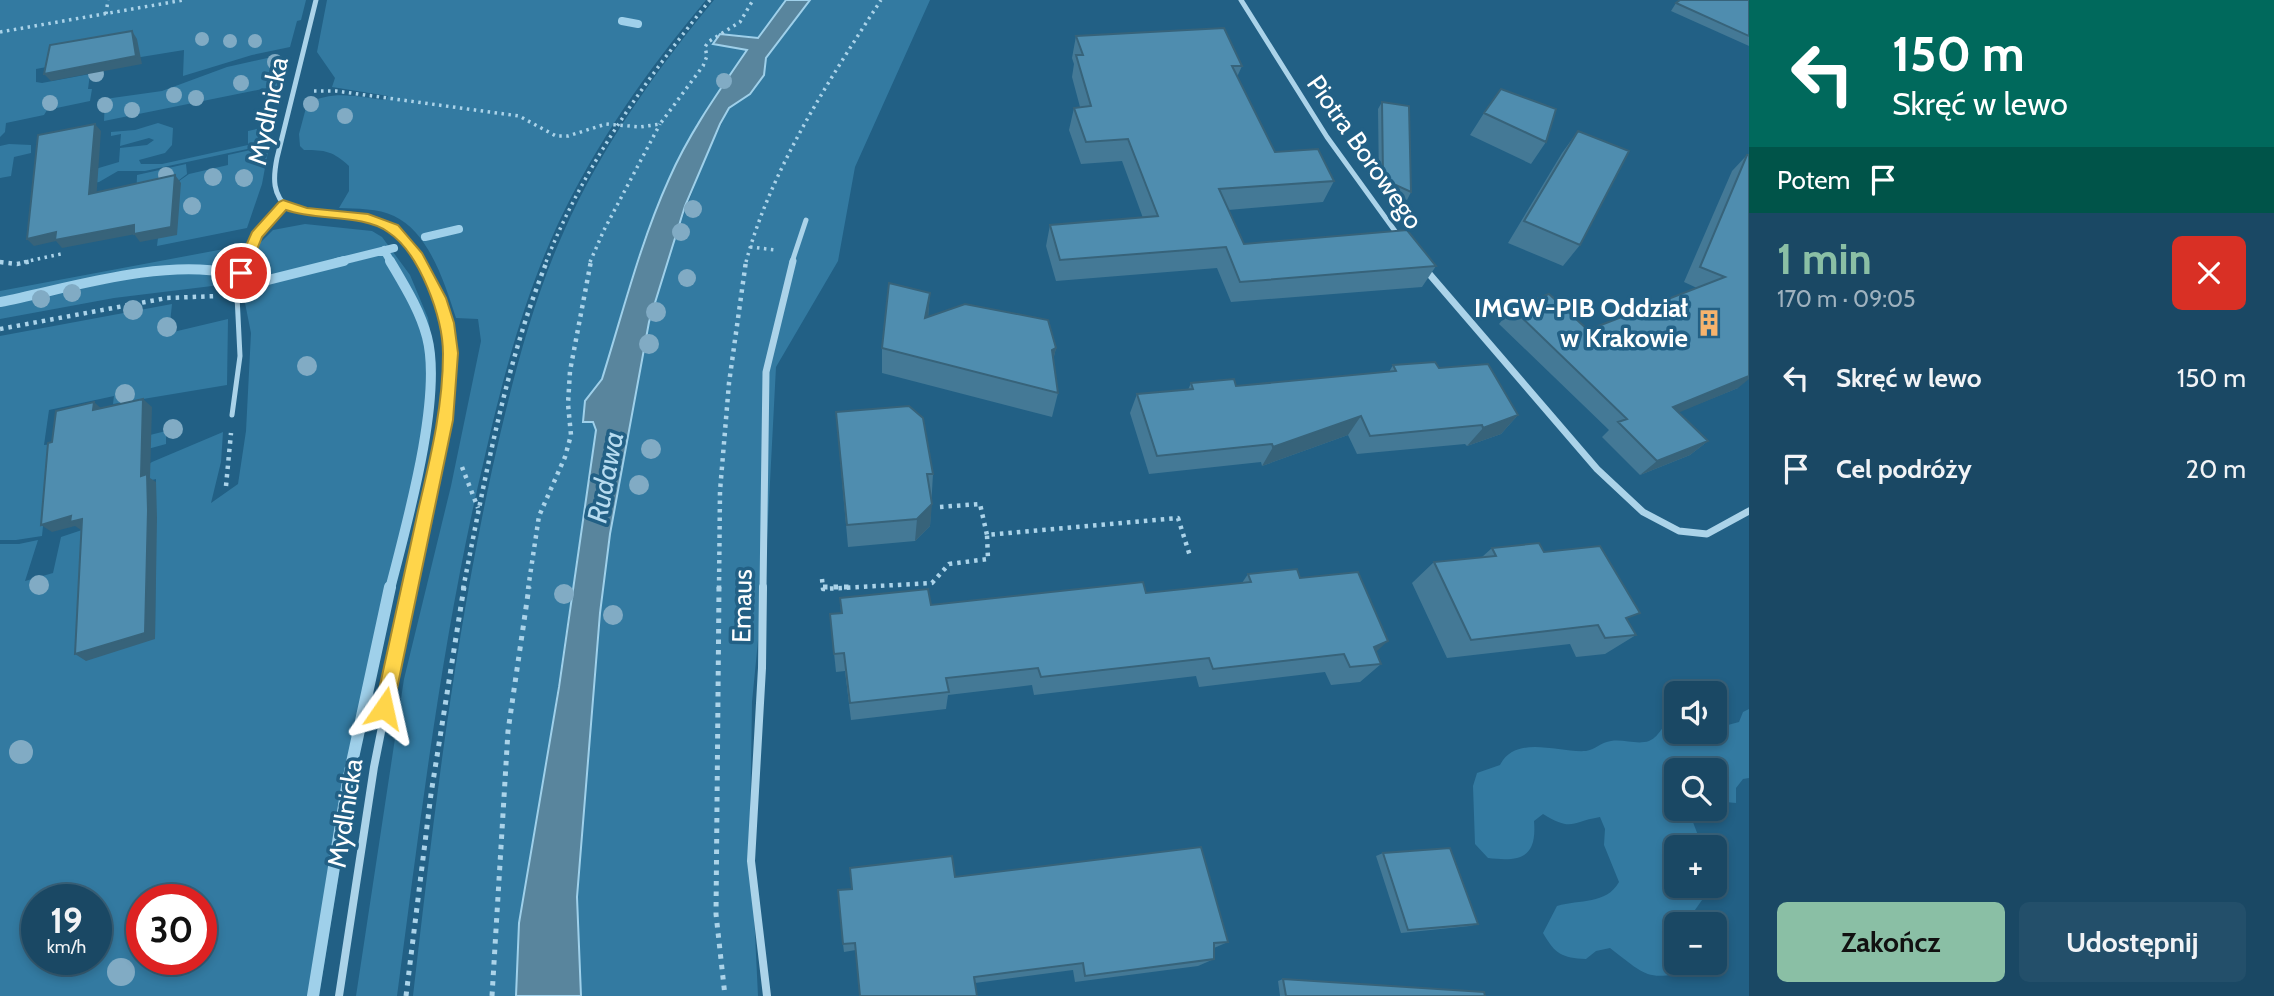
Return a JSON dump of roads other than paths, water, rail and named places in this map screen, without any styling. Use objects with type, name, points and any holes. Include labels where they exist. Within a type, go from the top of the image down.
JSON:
[{"type":"street","name":"Mydlnicka","points":[[316,0],[292,92],[274,177],[276,194],[283,205],[306,212],[368,218],[382,222],[402,236],[426,268],[439,298],[447,323],[450,353],[449,397],[442,442],[377,744],[339,996]]},
{"type":"street","name":"Piotra Borowego","points":[[1241,0],[1327,137],[1404,244]]},
{"type":"street","name":"Emaus","points":[[767,996],[751,861],[762,668],[766,372],[795,252],[806,220]]},
{"type":"street","name":"Piotra Borowego","points":[[1422,264],[1597,469],[1643,512],[1679,531],[1707,534],[1749,511]]},
{"type":"lane","points":[[232,415],[240,356],[237,296],[250,247],[256,235],[283,205]]},
{"type":"water","name":"Rudawa","points":[[786,0],[810,0],[766,58],[764,75],[750,94],[729,108],[720,124],[685,206],[649,322],[610,534],[600,613],[577,897],[581,996],[516,996],[519,923],[559,687],[596,430],[593,422],[583,422],[585,401],[602,379],[641,253],[669,179],[695,129],[747,50],[713,44],[720,34],[758,38]]},
{"type":"waterway","points":[[622,21],[638,24]]},
{"type":"waterway","points":[[425,237],[459,229]]},
{"type":"waterway","points":[[384,250],[394,248]]},
{"type":"waterway","points":[[337,262],[384,250]]},
{"type":"waterway","points":[[384,250],[391,262]]},
{"type":"waterway","points":[[253,279],[268,280],[344,261]]},
{"type":"waterway","points":[[390,261],[420,317],[427,337],[431,363],[427,427],[421,462],[390,589]]},
{"type":"waterway","points":[[0,302],[144,272],[203,270],[230,273]]},
{"type":"waterway","points":[[313,996],[348,781],[390,587]]},
{"type":"place","name":"IMGW-PIB Oddział w Krakowie","points":[[1709,323]]}]
